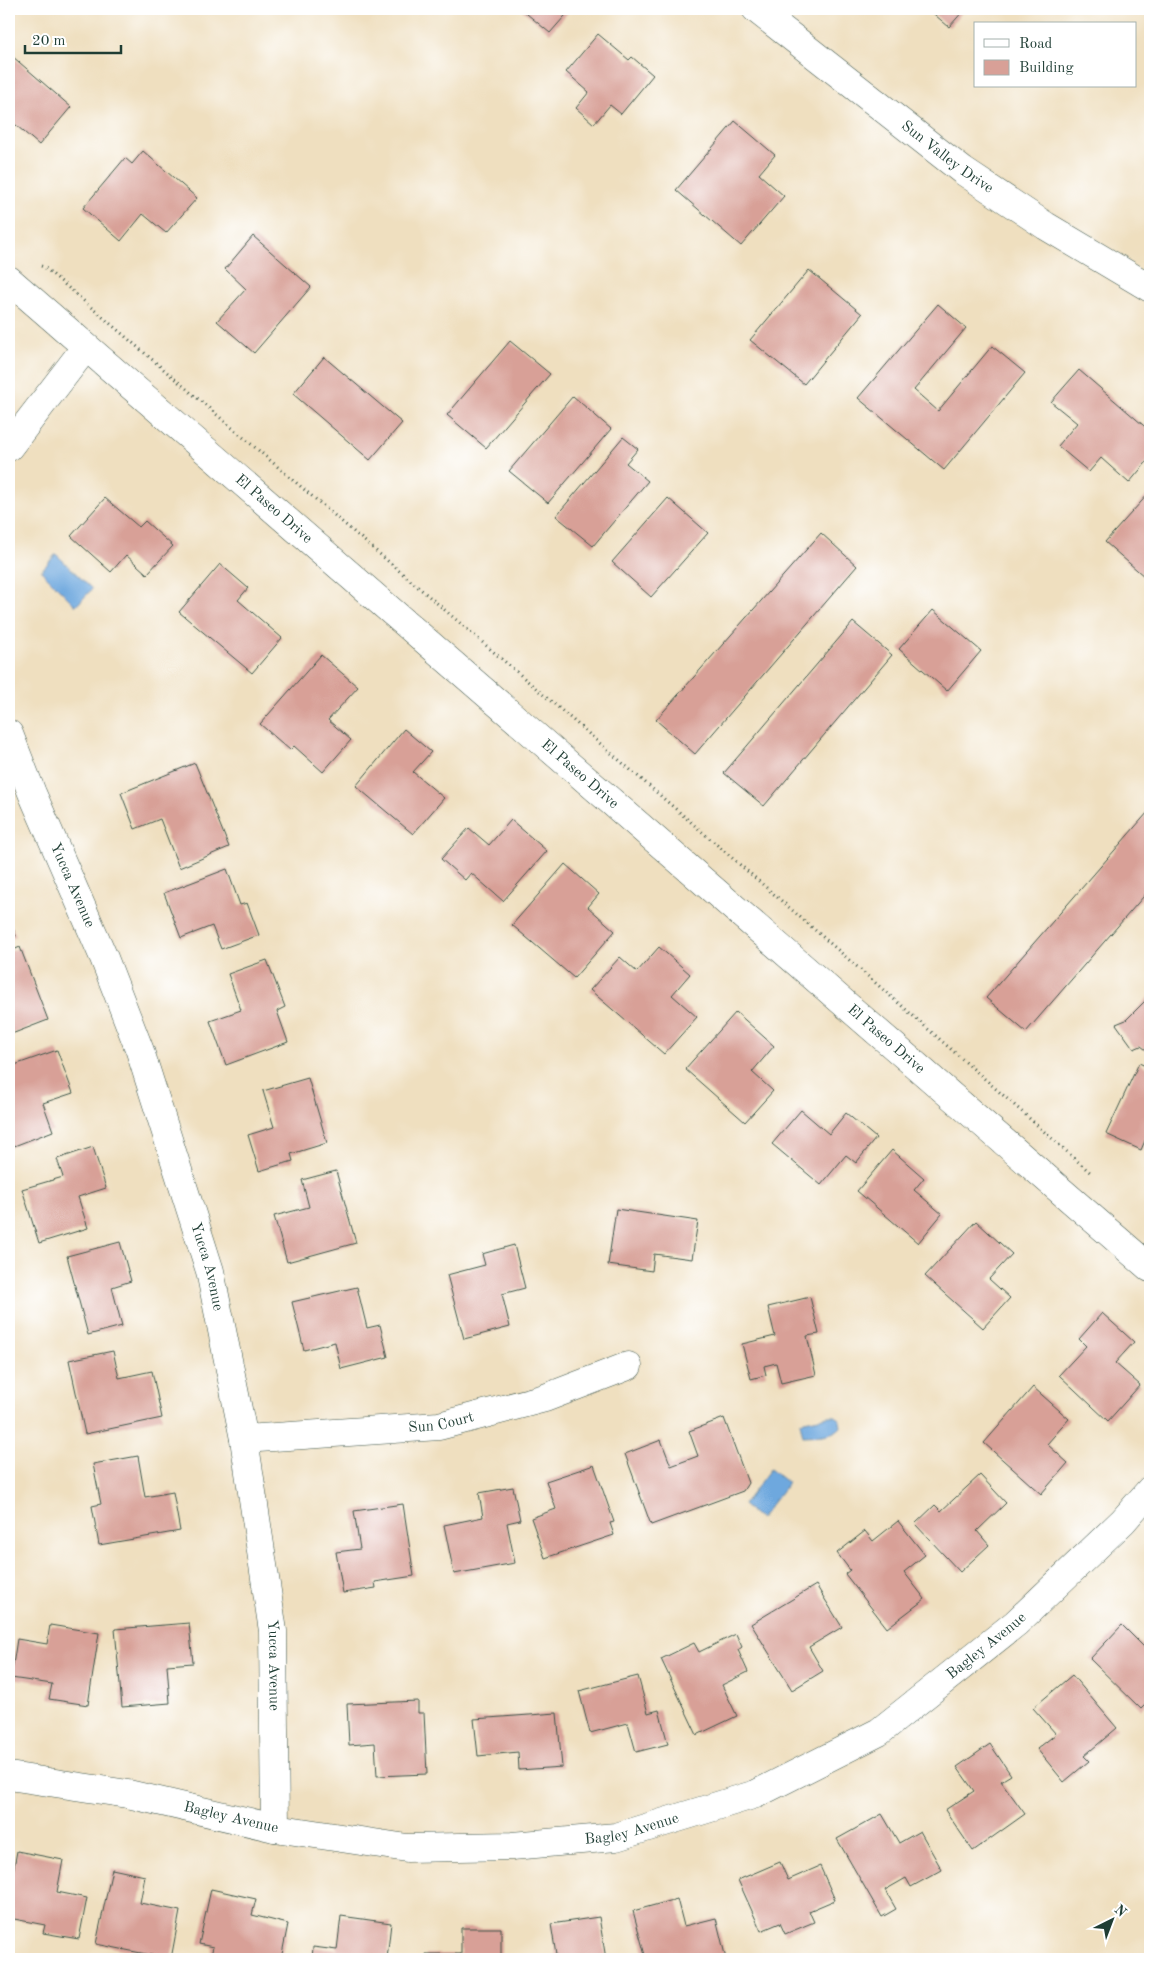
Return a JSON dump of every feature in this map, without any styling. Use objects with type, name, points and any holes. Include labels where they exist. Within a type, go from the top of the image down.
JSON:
[{"type":"street","name":"Sun Valley Drive","points":[[756,9],[963,171],[1046,226],[1150,288]]},
{"type":"street","name":"El Paseo Drive","points":[[9,280],[1150,1268]]},
{"type":"street","points":[[9,447],[86,348]]},
{"type":"street","name":"Yucca Avenue","points":[[9,734],[32,793],[104,958],[140,1051],[210,1271],[244,1439],[273,1631],[275,1828]]},
{"type":"street","name":"Sun Court","points":[[244,1439],[439,1426],[545,1398],[628,1366]]},
{"type":"street","name":"Bagley Avenue","points":[[9,1776],[128,1794],[275,1828],[407,1848],[512,1846],[616,1837],[756,1794],[879,1732],[1016,1623],[1122,1521],[1150,1490]]},
{"type":"path","points":[[35,265],[44,267],[298,484],[939,1038],[1099,1180]]},
{"type":"water","points":[[56,554],[92,589],[76,606],[41,571]]},
{"type":"water","points":[[836,1416],[840,1421],[841,1427],[828,1434],[803,1436],[800,1422]]},
{"type":"water","points":[[770,1469],[788,1483],[760,1519],[743,1505]]},
{"type":"building","points":[[521,9],[571,9],[550,33]]},
{"type":"building","points":[[928,9],[965,9],[949,27]]},
{"type":"building","points":[[598,34],[629,60],[632,57],[653,75],[621,114],[610,105],[594,124],[576,108],[589,92],[566,72]]},
{"type":"building","points":[[12,56],[71,107],[39,145],[9,119],[9,60]]},
{"type":"building","points":[[735,121],[775,155],[759,174],[784,196],[741,246],[676,190]]},
{"type":"building","points":[[143,151],[197,198],[166,233],[143,214],[121,241],[83,208],[125,158],[132,164]]},
{"type":"building","points":[[253,236],[311,287],[254,353],[217,321],[246,289],[225,269]]},
{"type":"building","points":[[809,270],[862,314],[804,384],[750,340]]},
{"type":"building","points":[[938,304],[966,328],[914,390],[938,411],[992,346],[1025,373],[944,470],[858,398]]},
{"type":"building","points":[[510,341],[550,374],[486,448],[447,415]]},
{"type":"building","points":[[324,357],[402,423],[370,460],[293,394]]},
{"type":"building","points":[[1079,370],[1150,431],[1150,458],[1129,483],[1101,458],[1089,472],[1058,446],[1077,423],[1051,402]]},
{"type":"building","points":[[573,396],[611,429],[548,503],[509,471]]},
{"type":"building","points":[[623,437],[638,449],[626,463],[648,481],[593,546],[556,516]]},
{"type":"building","points":[[1150,492],[1150,571],[1145,577],[1105,542]]},
{"type":"building","points":[[105,498],[139,527],[145,521],[173,546],[147,574],[126,555],[111,572],[71,536]]},
{"type":"building","points":[[668,498],[708,533],[651,597],[612,562]]},
{"type":"building","points":[[821,533],[857,566],[695,754],[656,720]]},
{"type":"building","points":[[220,564],[248,588],[238,600],[282,638],[252,673],[179,612]]},
{"type":"building","points":[[933,610],[981,651],[947,691],[899,649]]},
{"type":"building","points":[[853,622],[892,655],[764,806],[724,773]]},
{"type":"building","points":[[321,655],[358,687],[328,720],[351,740],[323,772],[294,746],[290,750],[260,724]]},
{"type":"building","points":[[404,729],[431,752],[413,772],[444,798],[413,834],[356,786]]},
{"type":"building","points":[[195,763],[229,847],[179,868],[160,819],[135,829],[121,793]]},
{"type":"building","points":[[1148,812],[1150,814],[1150,889],[1026,1032],[986,998]]},
{"type":"building","points":[[511,820],[547,851],[503,901],[471,873],[465,880],[441,859],[469,828],[489,845]]},
{"type":"building","points":[[565,864],[599,894],[588,907],[615,931],[574,978],[512,925]]},
{"type":"building","points":[[227,869],[240,905],[247,903],[259,935],[221,949],[212,926],[181,938],[164,893]]},
{"type":"building","points":[[9,919],[16,936],[9,939]]},
{"type":"building","points":[[20,947],[48,1020],[9,1035],[9,952]]},
{"type":"building","points":[[659,947],[690,974],[672,995],[697,1017],[664,1054],[590,990],[620,957],[637,972]]},
{"type":"building","points":[[267,960],[285,1007],[277,1011],[288,1042],[226,1065],[210,1021],[241,1010],[228,974]]},
{"type":"building","points":[[1150,996],[1150,1053],[1141,1046],[1134,1049],[1116,1024],[1126,1020]]},
{"type":"building","points":[[736,1012],[774,1046],[752,1072],[773,1091],[745,1122],[685,1069]]},
{"type":"building","points":[[57,1050],[73,1093],[43,1103],[53,1131],[9,1148],[9,1067]]},
{"type":"building","points":[[1139,1063],[1150,1068],[1150,1129],[1141,1150],[1106,1134]]},
{"type":"building","points":[[308,1078],[327,1143],[291,1154],[293,1161],[259,1171],[248,1135],[274,1127],[263,1091]]},
{"type":"building","points":[[801,1110],[829,1134],[846,1113],[876,1138],[856,1163],[846,1155],[821,1185],[772,1144]]},
{"type":"building","points":[[93,1147],[106,1188],[78,1197],[88,1228],[39,1243],[22,1189],[63,1177],[57,1159]]},
{"type":"building","points":[[892,1150],[924,1178],[914,1190],[942,1214],[918,1243],[857,1191]]},
{"type":"building","points":[[336,1171],[356,1243],[287,1262],[274,1216],[309,1207],[302,1180]]},
{"type":"building","points":[[616,1209],[698,1221],[692,1259],[654,1254],[652,1271],[608,1265]]},
{"type":"building","points":[[976,1221],[1012,1254],[989,1279],[1010,1298],[983,1328],[925,1276]]},
{"type":"building","points":[[120,1242],[131,1281],[112,1287],[122,1326],[88,1335],[67,1256]]},
{"type":"building","points":[[514,1245],[525,1288],[502,1294],[510,1327],[464,1339],[447,1275],[485,1265],[482,1254]]},
{"type":"building","points":[[357,1287],[367,1328],[380,1325],[388,1357],[341,1369],[335,1342],[304,1350],[292,1302]]},
{"type":"building","points":[[810,1297],[819,1334],[807,1336],[816,1375],[781,1383],[776,1363],[764,1366],[766,1375],[751,1379],[742,1344],[775,1336],[768,1307]]},
{"type":"building","points":[[1102,1313],[1134,1342],[1115,1363],[1140,1385],[1108,1421],[1059,1375],[1086,1346],[1079,1339]]},
{"type":"building","points":[[113,1351],[119,1378],[152,1371],[162,1418],[85,1434],[69,1360]]},
{"type":"building","points":[[1033,1387],[1069,1419],[1047,1444],[1068,1463],[1041,1494],[984,1443]]},
{"type":"building","points":[[724,1418],[748,1483],[743,1491],[651,1525],[625,1454],[661,1440],[671,1466],[698,1456],[689,1431]]},
{"type":"building","points":[[138,1456],[145,1497],[173,1492],[180,1531],[99,1545],[92,1506],[101,1504],[93,1464]]},
{"type":"building","points":[[594,1465],[614,1522],[610,1523],[614,1535],[545,1558],[531,1518],[556,1509],[546,1481]]},
{"type":"building","points":[[980,1475],[1006,1503],[977,1531],[989,1545],[960,1572],[915,1524],[935,1505],[941,1511]]},
{"type":"building","points":[[513,1487],[520,1520],[507,1523],[515,1563],[454,1574],[444,1525],[483,1517],[479,1493]]},
{"type":"building","points":[[403,1504],[414,1576],[375,1582],[376,1588],[343,1593],[336,1552],[360,1549],[354,1511]]},
{"type":"building","points":[[898,1521],[925,1555],[904,1572],[925,1599],[887,1628],[845,1574],[850,1570],[837,1553],[865,1531],[873,1541]]},
{"type":"building","points":[[816,1585],[842,1627],[809,1647],[823,1671],[792,1690],[751,1624]]},
{"type":"building","points":[[189,1623],[193,1663],[167,1665],[170,1703],[122,1707],[115,1629]]},
{"type":"building","points":[[50,1625],[99,1633],[88,1705],[49,1699],[52,1684],[11,1678],[17,1639],[47,1644]]},
{"type":"building","points":[[1122,1625],[1148,1651],[1150,1649],[1150,1700],[1141,1709],[1090,1659]]},
{"type":"building","points":[[736,1634],[742,1647],[738,1650],[748,1672],[722,1685],[737,1716],[697,1735],[661,1659],[694,1643],[699,1652]]},
{"type":"building","points":[[1072,1675],[1117,1728],[1084,1756],[1089,1761],[1064,1782],[1037,1749],[1056,1734],[1033,1708]]},
{"type":"building","points":[[638,1676],[648,1713],[659,1710],[668,1744],[636,1752],[628,1723],[590,1733],[579,1691]]},
{"type":"building","points":[[418,1701],[418,1713],[424,1713],[427,1774],[377,1776],[375,1743],[349,1745],[347,1704]]},
{"type":"building","points":[[557,1713],[562,1767],[519,1770],[518,1752],[478,1756],[474,1719]]},
{"type":"building","points":[[990,1744],[1011,1775],[1001,1781],[1025,1814],[973,1851],[945,1810],[974,1791],[957,1767]]},
{"type":"building","points":[[882,1814],[899,1843],[920,1831],[942,1870],[911,1887],[906,1878],[885,1890],[896,1909],[882,1917],[837,1839]]},
{"type":"building","points":[[17,1851],[63,1860],[57,1892],[87,1898],[79,1939],[43,1933],[45,1925],[9,1918],[9,1894]]},
{"type":"building","points":[[780,1862],[788,1880],[820,1866],[835,1900],[809,1911],[814,1922],[785,1934],[780,1923],[761,1931],[738,1880]]},
{"type":"building","points":[[112,1869],[145,1876],[140,1903],[180,1911],[171,1959],[96,1944]]},
{"type":"building","points":[[211,1889],[256,1899],[252,1915],[288,1924],[281,1959],[210,1959],[213,1947],[199,1944]]},
{"type":"building","points":[[677,1899],[684,1926],[716,1918],[726,1959],[646,1959],[633,1911]]},
{"type":"building","points":[[341,1916],[391,1923],[387,1959],[312,1959],[313,1947],[337,1950]]},
{"type":"building","points":[[599,1917],[606,1959],[535,1959],[556,1955],[551,1924]]},
{"type":"building","points":[[461,1928],[501,1928],[501,1959],[426,1959],[426,1954],[461,1954]]}]
